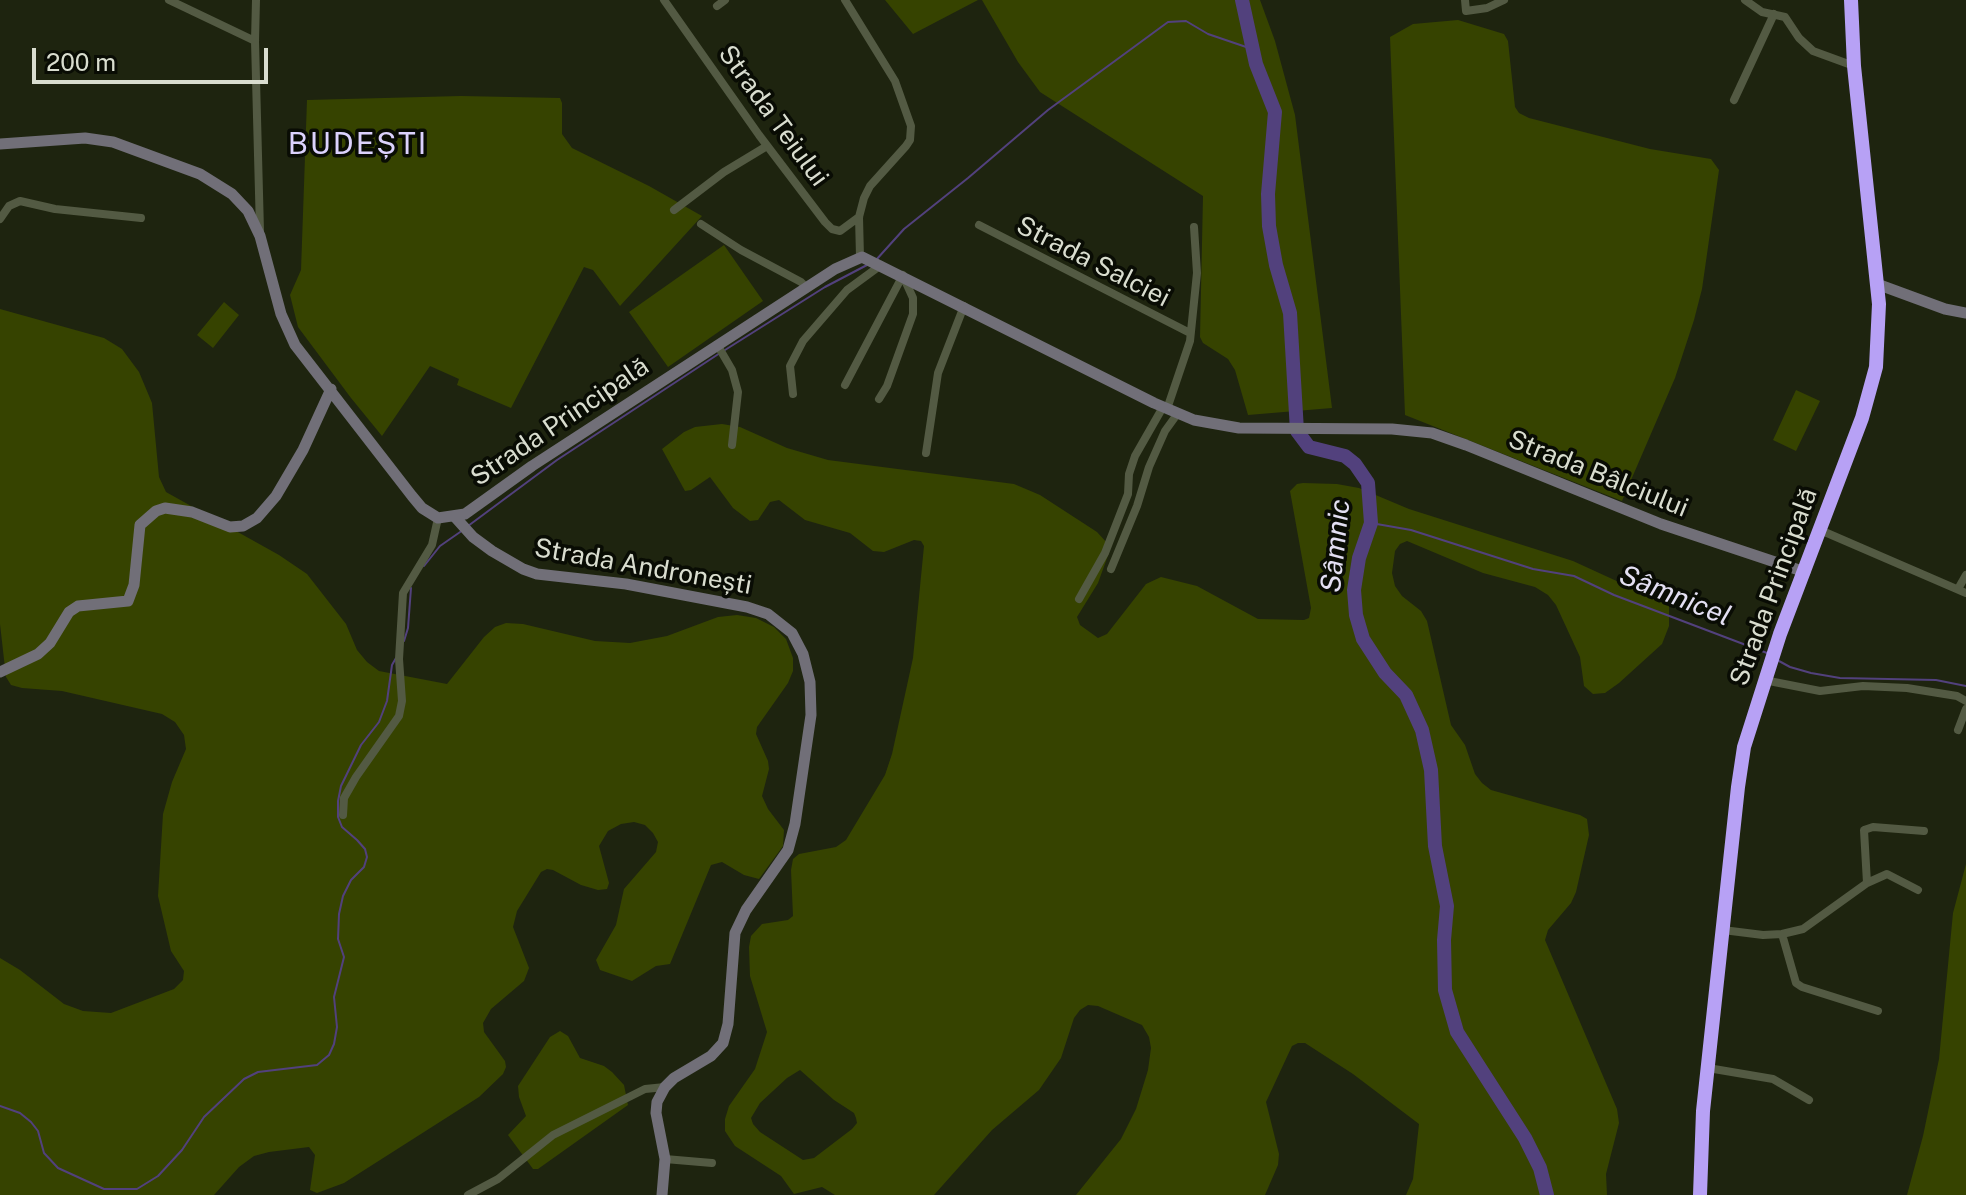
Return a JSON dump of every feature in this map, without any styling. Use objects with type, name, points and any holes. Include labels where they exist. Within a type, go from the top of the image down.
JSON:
[{"type":"highway","name":"Strada Principală","points":[[1700,1195],[1708,1068],[1740,768],[1764,680],[1870,393],[1878,347],[1877,284],[1854,66],[1851,0]]},
{"type":"main road","points":[[0,144],[85,138],[113,142],[200,174],[223,187],[248,211],[260,236],[285,327],[301,354],[422,508],[438,518]]},
{"type":"main road","points":[[862,258],[903,275],[1169,410]]},
{"type":"main road","name":"Strada Principală","points":[[438,518],[461,524],[465,514],[532,466],[720,350],[804,284],[862,258]]},
{"type":"main road","points":[[1877,284],[1935,306],[1966,313]]},
{"type":"main road","points":[[0,672],[38,654],[50,643],[69,612],[78,606],[128,601],[134,585],[140,525],[156,511],[165,508],[192,512],[237,527],[257,518],[276,496],[303,450],[331,389]]},
{"type":"main road","name":"Strada Bâlciului","points":[[1169,410],[1226,427],[1416,430],[1450,439],[1661,524],[1805,572]]},
{"type":"main road","name":"Strada Andronești","points":[[461,524],[507,561],[537,574],[626,584],[747,607],[768,614],[792,633],[803,654],[810,682],[811,715],[795,824],[788,850],[746,910],[735,933],[728,1024],[723,1043],[711,1056],[674,1078],[665,1087]]},
{"type":"main road","points":[[662,1195],[665,1159],[656,1113],[657,1102],[665,1087]]},
{"type":"street","points":[[169,0],[255,41]]},
{"type":"street","points":[[256,0],[260,236]]},
{"type":"street","name":"Strada Teiului","points":[[664,0],[767,146],[832,229],[840,231],[859,217]]},
{"type":"street","points":[[845,0],[895,81],[911,126],[910,140],[870,186],[859,217],[862,258]]},
{"type":"street","points":[[1465,0],[1466,11],[1487,8],[1504,0]]},
{"type":"street","points":[[1745,0],[1757,10],[1785,17],[1799,38],[1813,51],[1854,66]]},
{"type":"street","points":[[1734,100],[1774,14]]},
{"type":"street","points":[[674,210],[724,172],[767,146]]},
{"type":"street","points":[[0,219],[9,206],[20,201],[55,209],[141,218]]},
{"type":"street","points":[[701,224],[804,284]]},
{"type":"street","name":"Strada Salciei","points":[[979,225],[1190,333]]},
{"type":"street","points":[[1111,569],[1165,431],[1190,333],[1197,273],[1194,227]]},
{"type":"street","points":[[793,394],[790,366],[803,341],[847,290],[880,264]]},
{"type":"street","points":[[845,385],[903,275]]},
{"type":"street","points":[[879,399],[887,386],[913,314],[913,298],[903,275]]},
{"type":"street","points":[[926,453],[938,373],[964,306]]},
{"type":"street","points":[[720,350],[732,370],[738,392],[732,445]]},
{"type":"street","points":[[1079,599],[1105,553],[1128,494],[1129,474],[1135,456],[1169,410]]},
{"type":"street","points":[[343,815],[344,798],[399,716],[402,701],[399,659],[403,593],[432,545],[438,518]]},
{"type":"street","points":[[1820,530],[1962,591],[1966,575]]},
{"type":"street","points":[[1764,680],[1820,691],[1863,686],[1907,688],[1957,696],[1966,701]]},
{"type":"street","points":[[1958,730],[1966,709]]},
{"type":"street","points":[[1867,883],[1864,830],[1873,827],[1924,831]]},
{"type":"street","points":[[1723,930],[1763,935],[1782,934],[1808,926],[1867,883],[1887,874],[1918,890]]},
{"type":"street","points":[[1782,934],[1796,983],[1878,1011]]},
{"type":"street","points":[[1708,1068],[1773,1079],[1809,1100]]},
{"type":"street","points":[[468,1195],[498,1179],[553,1135],[645,1089],[665,1087]]},
{"type":"street","points":[[665,1159],[712,1163]]},
{"type":"green space","points":[[885,0],[978,0],[913,34]]},
{"type":"green space","points":[[982,0],[1260,0],[1275,41],[1295,115],[1332,408],[1248,415],[1235,370],[1228,359],[1203,343],[1200,337],[1203,196],[1040,92],[1018,62]]},
{"type":"green space","points":[[1458,20],[1504,34],[1508,41],[1515,107],[1519,113],[1650,149],[1711,159],[1719,170],[1702,289],[1694,320],[1675,378],[1622,501],[1405,415],[1390,37],[1413,24]]},
{"type":"green space","points":[[461,96],[560,98],[562,134],[572,148],[702,216],[620,306],[593,270],[584,267],[511,408],[457,385],[459,379],[430,366],[382,436],[298,327],[290,295],[301,270],[307,100]]},
{"type":"green space","points":[[724,245],[763,301],[668,367],[629,312]]},
{"type":"green space","points":[[224,302],[239,315],[213,348],[197,335]]},
{"type":"green space","points":[[0,309],[104,338],[122,349],[139,372],[152,403],[159,477],[166,492],[307,574],[346,624],[357,650],[379,671],[447,684],[484,637],[495,627],[506,623],[595,641],[630,643],[667,636],[718,617],[737,615],[756,618],[774,627],[786,639],[793,658],[793,671],[757,727],[756,734],[769,769],[762,796],[784,830],[783,846],[759,879],[744,875],[722,862],[711,865],[670,964],[656,966],[632,981],[600,970],[596,960],[616,925],[624,889],[656,852],[658,842],[653,833],[645,825],[634,822],[608,831],[599,846],[609,883],[607,889],[581,885],[553,870],[541,872],[517,911],[513,927],[529,968],[524,981],[491,1009],[483,1023],[484,1032],[505,1061],[503,1074],[479,1097],[344,1183],[317,1193],[310,1190],[315,1155],[309,1147],[254,1156],[239,1167],[214,1195],[0,1195],[0,958],[64,1004],[83,1011],[111,1013],[174,989],[183,980],[184,971],[171,951],[158,896],[163,814],[186,749],[184,735],[175,722],[162,714],[62,691],[22,688],[11,685],[6,677],[0,624]]},
{"type":"green space","points":[[1796,390],[1820,401],[1796,451],[1773,440]]},
{"type":"green space","points":[[722,424],[740,427],[787,448],[828,460],[1014,484],[1040,495],[1097,532],[1108,544],[1110,550],[1098,583],[1077,617],[1080,625],[1098,638],[1107,634],[1146,584],[1161,577],[1197,586],[1258,619],[1309,618],[1311,608],[1290,491],[1303,483],[1359,488],[1409,509],[1573,561],[1669,605],[1669,626],[1662,644],[1619,683],[1605,693],[1593,694],[1584,686],[1580,657],[1556,605],[1548,595],[1535,587],[1483,573],[1407,541],[1395,551],[1392,573],[1395,586],[1427,621],[1451,725],[1465,745],[1475,774],[1491,790],[1587,819],[1589,835],[1576,892],[1571,903],[1548,930],[1545,940],[1617,1109],[1619,1123],[1606,1174],[1607,1195],[1406,1195],[1413,1179],[1419,1124],[1353,1074],[1305,1043],[1298,1043],[1292,1046],[1266,1102],[1279,1154],[1278,1165],[1265,1195],[1076,1195],[1121,1139],[1136,1109],[1151,1048],[1142,1025],[1098,1006],[1088,1005],[1074,1018],[1061,1058],[1039,1090],[992,1130],[934,1195],[835,1195],[822,1187],[794,1194],[781,1176],[735,1146],[725,1131],[725,1119],[729,1106],[755,1069],[767,1032],[750,976],[751,936],[762,924],[788,920],[793,916],[793,859],[799,854],[836,847],[846,840],[885,775],[913,658],[924,546],[921,541],[914,540],[884,552],[873,551],[850,533],[805,520],[779,500],[770,502],[758,520],[750,521],[733,508],[710,477],[685,491],[662,449],[695,427]],"holes":[[[800,1070],[854,1113],[857,1123],[814,1158],[803,1160],[760,1132],[751,1118],[760,1103]]]},
{"type":"green space","points":[[1966,864],[1966,1195],[1907,1195],[1939,1059],[1953,913]]},
{"type":"green space","points":[[560,1031],[568,1036],[580,1058],[604,1066],[624,1085],[628,1105],[538,1169],[533,1169],[508,1135],[526,1116],[518,1086],[550,1037]]},
{"type":"waterway","name":"Sâmnic","points":[[1242,0],[1256,64],[1275,112],[1268,194],[1269,226],[1290,313],[1297,431],[1309,447],[1345,456],[1355,464],[1368,483],[1371,523],[1359,558],[1354,590],[1356,615],[1363,639],[1385,673],[1406,695],[1422,730],[1431,770],[1435,846],[1447,906],[1445,990],[1457,1032],[1525,1138],[1540,1168],[1547,1195]]},
{"type":"waterway","points":[[876,260],[904,229],[1048,110],[1168,22],[1186,21],[1208,34],[1252,49]]},
{"type":"waterway","points":[[725,350],[825,287],[867,265]]},
{"type":"waterway","points":[[468,526],[557,460],[720,353]]},
{"type":"waterway","name":"Sâmnicel","points":[[1371,523],[1411,530],[1533,569],[1574,576],[1614,595],[1767,653]]},
{"type":"waterway","points":[[424,566],[440,546],[463,530]]},
{"type":"waterway","points":[[404,641],[411,588]]},
{"type":"waterway","points":[[0,1106],[20,1113],[31,1122],[38,1131],[44,1153],[58,1168],[104,1189],[137,1189],[158,1176],[182,1150],[204,1117],[244,1079],[258,1072],[317,1065],[329,1055],[337,1027],[334,997],[344,957],[338,939],[339,914],[343,896],[351,880],[364,867],[367,857],[365,849],[342,827],[338,817],[338,801],[341,786],[361,745],[379,722],[396,658]]},
{"type":"waterway","name":"Sâmnicel","points":[[1779,661],[1811,673],[1840,678],[1936,680],[1966,686]]},
{"type":"district","name":"BUDEȘTI","points":[[358,145]]}]
